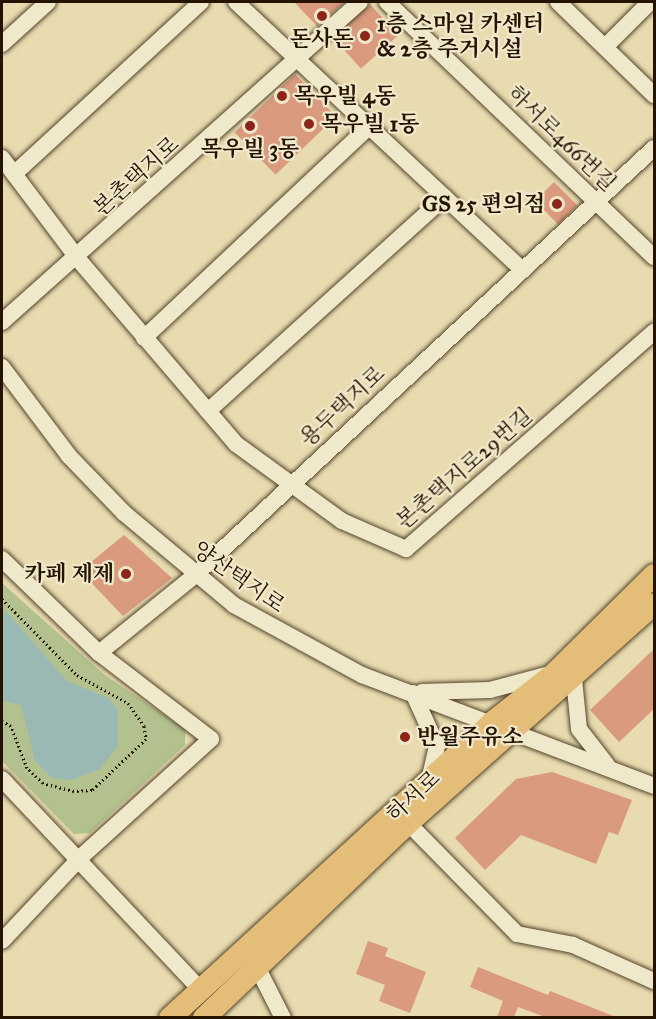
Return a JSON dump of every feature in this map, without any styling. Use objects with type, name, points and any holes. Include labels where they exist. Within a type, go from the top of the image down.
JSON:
[{"type":"main road","name":"하서로","points":[[204,1017],[260,968],[408,824],[516,730],[654,575]]},
{"type":"main road","name":"하서로","points":[[170,1017],[493,722],[564,676],[654,604]]},
{"type":"street","points":[[2,44],[48,2]]},
{"type":"street","points":[[14,174],[201,2]]},
{"type":"street","points":[[236,2],[523,271]]},
{"type":"street","name":"본촌택지로","points":[[2,322],[78,259],[360,2]]},
{"type":"street","name":"하서로466번길","points":[[387,2],[654,257]]},
{"type":"street","points":[[558,2],[654,94]]},
{"type":"street","points":[[605,47],[650,2]]},
{"type":"street","points":[[144,338],[369,127]]},
{"type":"street","name":"용두택지로","points":[[99,653],[194,576],[288,486],[599,204],[654,148]]},
{"type":"street","name":"본촌택지로29번길","points":[[2,158],[78,259],[236,444],[288,486],[342,521],[406,549],[654,332]]},
{"type":"street","points":[[208,411],[445,197]]},
{"type":"street","name":"양산택지로","points":[[2,367],[69,456],[194,576],[298,644],[412,693],[516,730],[654,786]]},
{"type":"street","points":[[2,559],[99,653],[211,739],[81,857],[23,914],[2,941]]},
{"type":"street","points":[[429,782],[437,746],[412,693],[490,690],[564,676],[579,729],[608,766]]},
{"type":"street","points":[[2,778],[81,857],[201,990]]},
{"type":"street","points":[[408,824],[517,934],[573,945],[654,981]]},
{"type":"street","points":[[2,919],[23,914]]},
{"type":"street","points":[[245,949],[260,968],[283,1017]]},
{"type":"path","points":[[2,599],[77,675],[128,703],[144,726],[146,739],[108,779],[92,790],[74,791],[43,783],[27,768],[11,726],[2,721]]},
{"type":"green space","points":[[2,583],[106,676],[185,729],[185,745],[90,833],[74,834],[2,761]]},
{"type":"water","points":[[2,607],[67,681],[108,698],[118,710],[118,745],[100,769],[71,780],[52,778],[35,761],[21,705],[2,701]]},
{"type":"building","name":"돈사돈","points":[[294,2],[345,2],[317,26]]},
{"type":"building","name":"1층 스마일 카센터 & 2층 주거시설","points":[[370,4],[398,35],[361,69],[333,37]]},
{"type":"building","points":[[295,74],[336,116],[276,175],[235,132]]},
{"type":"building","name":"GS 25 편의점","points":[[554,182],[577,205],[558,224],[535,201]]},
{"type":"building","name":"카페 제제","points":[[124,535],[172,578],[123,616],[80,571]]},
{"type":"building","points":[[654,649],[654,709],[619,742],[590,710]]},
{"type":"building","points":[[552,772],[632,800],[618,835],[609,832],[596,864],[521,835],[485,870],[455,838],[516,779]]},
{"type":"building","points":[[368,941],[388,948],[385,956],[426,972],[410,1013],[379,1001],[385,985],[356,974]]},
{"type":"building","points":[[478,967],[548,995],[550,991],[616,1017],[545,1017],[518,1007],[514,1017],[497,1017],[503,1001],[470,987]]},
{"type":"place","name":"돈사돈","points":[[322,16]]},
{"type":"place","name":"1층 스마일 카센터 & 2층 주거시설","points":[[365,36]]},
{"type":"place","name":"목우빌 4동","points":[[282,96]]},
{"type":"place","name":"목우빌 1동","points":[[309,124]]},
{"type":"place","name":"목우빌 3동","points":[[250,126]]},
{"type":"place","name":"GS 25 편의점","points":[[557,204]]},
{"type":"place","name":"카페 제제","points":[[126,574]]},
{"type":"place","name":"반월주유소","points":[[405,737]]}]
